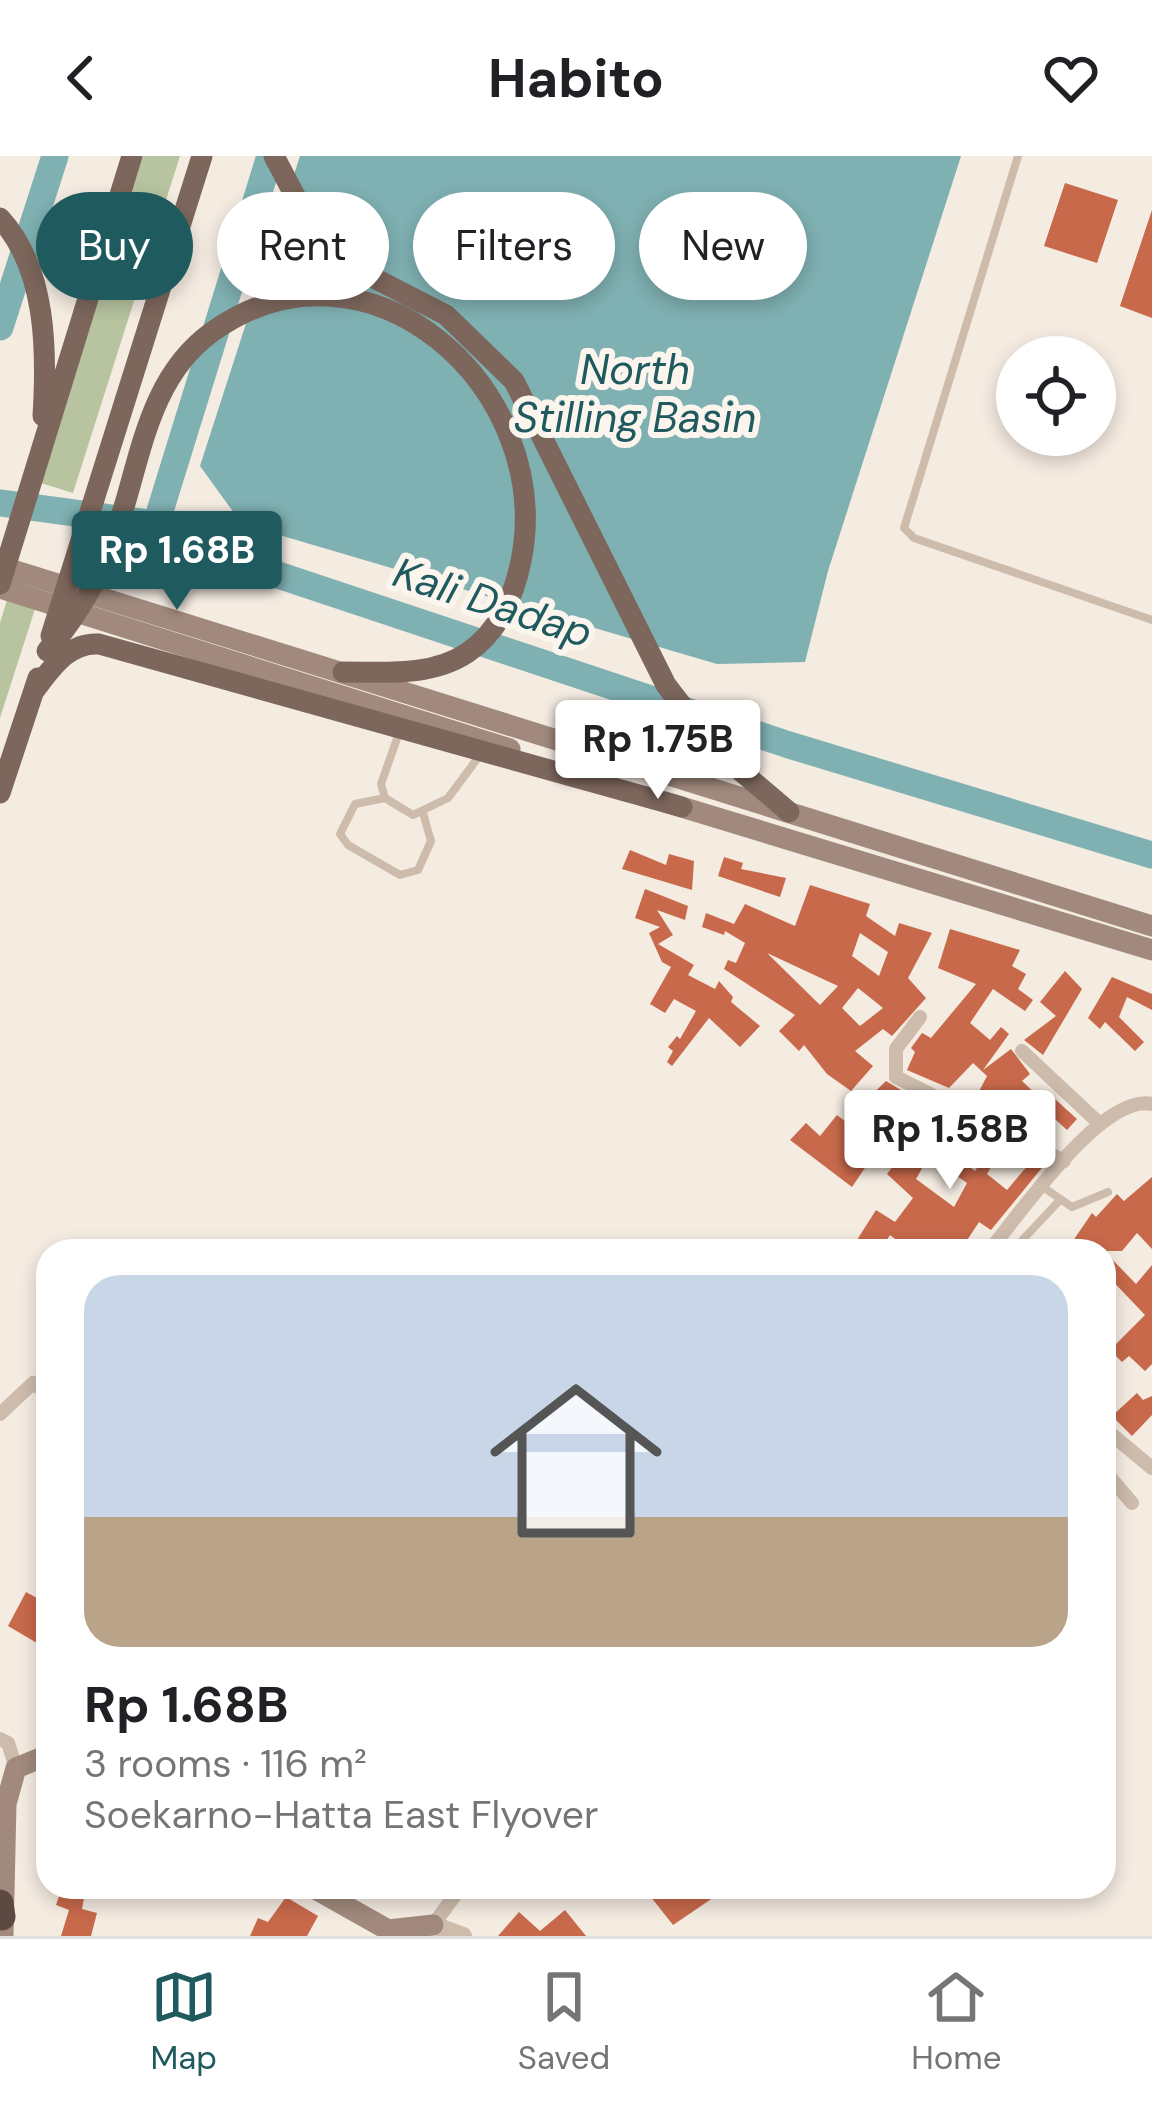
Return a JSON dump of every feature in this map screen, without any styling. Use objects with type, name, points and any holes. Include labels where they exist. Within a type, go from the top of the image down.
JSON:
[{"type":"main road","points":[[132,156],[0,586],[789,812],[1152,926]]},
{"type":"main road","points":[[0,794],[202,156]]},
{"type":"main road","points":[[274,156],[305,215],[338,252],[446,315],[514,381],[666,685],[716,750],[789,812]]},
{"type":"main road","points":[[0,218],[31,274],[44,344],[40,452]]},
{"type":"main road","points":[[47,651],[109,551],[155,403],[178,367],[210,333],[249,312],[307,299],[388,311],[439,338],[458,355],[506,420],[523,476],[526,511],[518,579],[504,612],[466,654],[418,672],[340,683]]},
{"type":"main road","points":[[0,566],[682,807]]},
{"type":"main road","points":[[34,691],[66,654],[81,645],[99,644],[682,807],[1152,950]]},
{"type":"main road","points":[[1,1917],[6,1804],[16,1768],[36,1759]]},
{"type":"main road","points":[[332,1899],[390,1933],[426,1930]]},
{"type":"street","points":[[920,1018],[896,1049],[896,1077],[931,1099],[1036,1143],[1064,1161]]},
{"type":"street","points":[[1022,1051],[1100,1124]]},
{"type":"street","points":[[999,1239],[1100,1124],[1129,1103],[1152,1104]]},
{"type":"street","points":[[0,1414],[36,1385]]},
{"type":"street","points":[[1116,1440],[1152,1468]]},
{"type":"street","points":[[1116,1484],[1132,1503]]},
{"type":"street","points":[[0,1739],[8,1743],[16,1768]]},
{"type":"street","points":[[426,1930],[451,1899]]},
{"type":"street","points":[[426,1930],[464,1936]]},
{"type":"lane","points":[[1018,156],[904,528],[914,538],[1152,620]]},
{"type":"lane","points":[[385,798],[381,784],[400,731]]},
{"type":"lane","points":[[422,813],[431,841],[418,870],[400,875],[348,845],[340,834],[355,804],[385,798],[412,814],[422,813],[448,798],[481,753]]},
{"type":"lane","points":[[1042,1187],[1076,1206],[1108,1192]]},
{"type":"lane","points":[[1023,1239],[1060,1200]]},
{"type":"green space","points":[[143,156],[180,156],[169,192],[132,192]]},
{"type":"green space","points":[[98,300],[134,300],[73,493],[41,483]]},
{"type":"green space","points":[[7,600],[35,609],[0,718],[0,623]]},
{"type":"water","name":"North Stilling Basin","points":[[300,156],[961,156],[828,571],[805,662],[717,664],[242,524],[200,466],[254,300],[389,300],[389,192],[288,192]]},
{"type":"building","points":[[1065,183],[1118,200],[1097,263],[1044,246]]},
{"type":"building","points":[[1152,210],[1152,318],[1120,306]]},
{"type":"building","points":[[630,850],[666,865],[669,854],[694,861],[692,890],[622,869]]},
{"type":"building","points":[[724,857],[743,863],[741,869],[786,878],[780,897],[718,876]]},
{"type":"building","points":[[810,885],[870,904],[866,916],[895,936],[899,923],[932,933],[908,978],[926,998],[892,1036],[883,1029],[855,1051],[873,1066],[851,1091],[827,1074],[804,1045],[799,1051],[779,1031],[795,1015],[724,969],[728,960],[736,963],[745,943],[725,931],[724,935],[702,927],[706,913],[734,924],[745,904],[795,926]],"holes":[[[860,933],[888,952],[879,976],[852,956]],[[767,953],[838,986],[820,1005]],[[858,988],[883,1008],[860,1026],[842,1008]]]},
{"type":"building","points":[[645,889],[688,906],[685,920],[657,910],[673,935],[658,944],[694,965],[688,975],[715,989],[719,981],[733,997],[731,1002],[760,1026],[740,1047],[709,1018],[672,1066],[667,1062],[673,1051],[668,1047],[677,1036],[680,1039],[696,1011],[674,999],[665,1013],[650,1004],[671,967],[662,962],[649,933],[660,927],[635,918]]},
{"type":"building","points":[[950,929],[1020,950],[1012,966],[1026,974],[1018,989],[1033,1000],[1025,1011],[993,989],[970,1023],[990,1040],[1001,1027],[1009,1034],[983,1070],[1011,1049],[1030,1074],[1022,1081],[1039,1097],[1045,1090],[1077,1119],[1067,1130],[1043,1108],[1026,1130],[974,1101],[987,1076],[973,1063],[949,1088],[907,1070],[915,1052],[911,1048],[922,1033],[931,1038],[976,984],[938,968]]},
{"type":"building","points":[[1065,971],[1082,989],[1043,1055],[1024,1040],[1056,1016],[1040,1002]]},
{"type":"building","points":[[1112,977],[1152,994],[1152,1010],[1127,997],[1119,1017],[1144,1042],[1135,1051],[1105,1022],[1100,1029],[1088,1018]]},
{"type":"building","points":[[886,1081],[919,1101],[893,1132],[858,1108]]},
{"type":"building","points":[[937,1110],[953,1118],[938,1144],[975,1171],[988,1150],[953,1124],[957,1120],[1045,1164],[991,1230],[979,1222],[968,1239],[895,1239],[890,1235],[888,1239],[858,1239],[876,1210],[895,1222],[913,1198],[887,1174],[897,1161],[902,1165],[914,1146],[911,1143]],"holes":[[[1001,1149],[1029,1164],[1007,1190],[987,1174]],[[929,1156],[967,1183],[954,1207],[916,1179]]]},
{"type":"building","points":[[837,1115],[879,1147],[852,1187],[790,1140],[806,1123],[820,1136]]},
{"type":"building","points":[[1152,1177],[1152,1249],[1137,1233],[1122,1251],[1116,1251],[1116,1239],[1074,1239],[1092,1213],[1096,1217],[1117,1194],[1124,1201]]},
{"type":"building","points":[[1116,1263],[1136,1284],[1152,1265],[1152,1364],[1145,1371],[1129,1356],[1122,1362],[1116,1356],[1116,1344],[1145,1315],[1116,1285]]},
{"type":"building","points":[[1137,1393],[1143,1400],[1152,1396],[1152,1415],[1132,1436],[1116,1420],[1116,1412]]},
{"type":"building","points":[[26,1592],[36,1597],[36,1642],[8,1626]]},
{"type":"building","points":[[58,1899],[84,1899],[82,1909],[97,1913],[91,1936],[61,1936],[69,1910],[56,1905]]},
{"type":"building","points":[[285,1899],[318,1916],[307,1936],[250,1936],[258,1918],[268,1922]]},
{"type":"building","points":[[652,1899],[711,1899],[673,1925]]},
{"type":"building","points":[[565,1910],[586,1936],[498,1936],[519,1912],[540,1931]]},
{"type":"waterway","name":"Kali Dadap","points":[[0,327],[55,156]]},
{"type":"waterway","name":"Kali Dadap","points":[[156,524],[270,156]]},
{"type":"waterway","name":"Kali Dadap","points":[[0,503],[156,524],[200,549],[789,745],[1152,855]]}]
